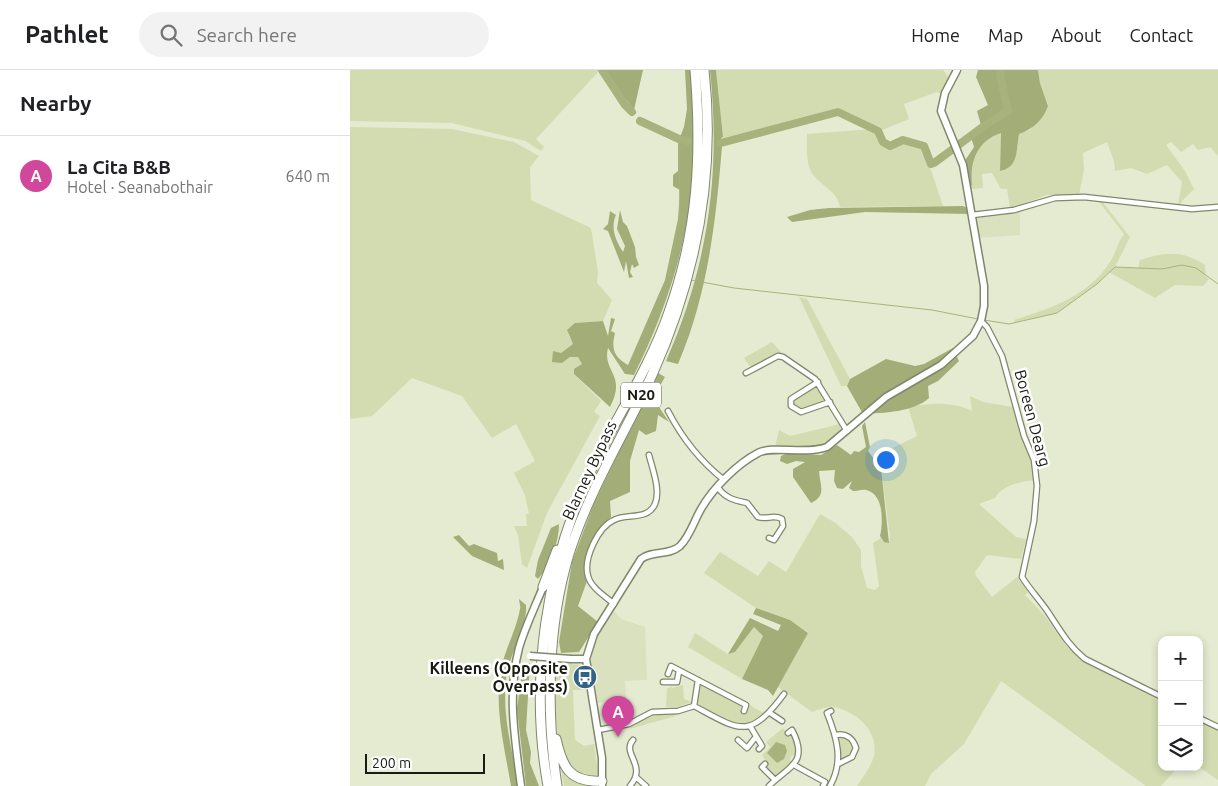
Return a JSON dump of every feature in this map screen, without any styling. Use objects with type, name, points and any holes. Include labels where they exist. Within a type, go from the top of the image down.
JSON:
[{"type":"highway","name":"Blarney Bypass","points":[[571,521],[593,467],[641,376],[669,313],[688,249],[698,182],[699,122],[694,70]]},
{"type":"highway","name":"Blarney Bypass","points":[[550,714],[555,624],[569,555],[591,493],[651,376],[679,310],[696,246],[706,174],[707,118],[704,70]]},
{"type":"highway","name":"N20","points":[[543,587],[564,532],[571,521]]},
{"type":"highway","name":"N20","points":[[548,786],[541,718],[543,650],[553,584],[571,521]]},
{"type":"highway","name":"N20","points":[[550,714],[561,762],[568,771],[583,780],[602,783]]},
{"type":"highway","name":"N20","points":[[550,714],[557,786]]},
{"type":"street","points":[[602,783],[602,758],[586,659],[590,643],[640,559],[655,552],[671,551],[682,543],[701,509],[724,480],[758,453],[769,450],[816,450],[827,447],[891,393],[940,366],[973,336],[981,319],[984,286],[963,165],[942,115],[945,93],[956,70]]},
{"type":"street","points":[[972,214],[1014,210],[1055,198],[1084,197],[1192,209],[1218,207]]},
{"type":"street","name":"Boreen Dearg","points":[[981,319],[988,327],[1002,356],[1024,436],[1034,460],[1037,486],[1034,521],[1022,578],[1049,613],[1065,640],[1085,659],[1158,695]]},
{"type":"street","points":[[746,373],[781,357],[818,382],[848,431]]},
{"type":"street","points":[[818,382],[791,399],[791,406],[801,412],[830,402]]},
{"type":"street","points":[[668,412],[680,432],[698,455],[724,480]]},
{"type":"street","points":[[614,604],[591,583],[587,576],[588,561],[603,528],[613,520],[623,516],[642,515],[648,512],[655,504],[657,490],[649,455]]},
{"type":"street","points":[[718,488],[723,494],[734,501],[748,503],[758,517],[775,516],[782,519],[783,526],[774,540],[769,538]]},
{"type":"street","points":[[521,786],[512,711],[512,690],[518,654],[543,587]]},
{"type":"street","points":[[518,654],[586,659]]},
{"type":"street","points":[[668,674],[671,666],[746,705],[744,710]]},
{"type":"street","points":[[663,682],[677,682],[679,671]]},
{"type":"street","points":[[694,706],[698,680]]},
{"type":"street","points":[[598,730],[629,724],[652,712],[678,711],[694,706],[730,726],[738,728],[750,726],[770,713],[784,694]]},
{"type":"street","points":[[830,786],[838,764],[836,735],[827,713],[832,712]]},
{"type":"street","points":[[770,713],[782,721]]},
{"type":"street","points":[[1203,720],[1218,727]]},
{"type":"street","points":[[750,726],[755,738],[762,746],[759,749]]},
{"type":"street","points":[[769,786],[794,765],[798,744],[792,730],[788,732]]},
{"type":"street","points":[[836,735],[847,736],[852,739],[856,748],[852,757],[838,764]]},
{"type":"street","points":[[738,740],[747,748],[755,738]]},
{"type":"street","points":[[630,786],[637,778],[638,772],[630,747],[633,740]]},
{"type":"street","points":[[765,764],[762,767],[775,780]]},
{"type":"street","points":[[794,765],[825,782],[822,786]]},
{"type":"street","points":[[637,778],[646,786]]},
{"type":"shaded area","points":[[350,70],[600,70],[536,139],[544,147],[541,151],[525,141],[452,123],[350,121]]},
{"type":"shaded area","points":[[643,70],[634,110],[604,71]]},
{"type":"shaded area","points":[[685,70],[691,70],[695,109],[695,149],[686,227],[665,303],[651,340],[634,375],[625,374],[608,348],[608,363],[616,387],[615,396],[610,407],[574,374],[574,369],[582,364],[578,357],[570,357],[562,363],[552,362],[553,351],[561,353],[573,344],[567,330],[575,323],[603,321],[608,336],[611,318],[615,319],[611,331],[615,333],[613,344],[615,352],[628,365],[665,280],[678,219],[680,190],[673,186],[673,175],[678,171],[678,142],[684,127],[687,109]]},
{"type":"shaded area","points":[[710,70],[716,70],[723,137],[721,138],[720,145],[722,146],[717,202],[704,284],[697,311],[678,364],[666,361],[692,290],[708,219],[712,183],[714,146]]},
{"type":"shaded area","points":[[716,70],[943,70],[950,79],[941,94],[937,92],[904,104],[909,119],[880,131],[874,129],[887,148],[913,144],[922,149],[926,155],[943,206],[840,207],[833,194],[812,173],[807,156],[807,134],[872,129],[838,112],[721,143],[721,138],[723,137]]},
{"type":"shaded area","points":[[978,70],[1038,70],[1040,83],[1048,106],[1037,123],[1019,134],[1016,157],[1011,166],[1006,169],[1000,171],[1001,133],[986,141],[974,160],[972,185],[969,187],[964,162],[974,147],[970,134],[981,125],[977,111],[988,105],[976,77]]},
{"type":"shaded area","points":[[1038,70],[1218,70],[1218,156],[1210,147],[1198,150],[1193,144],[1181,152],[1171,142],[1166,145],[1185,171],[1194,189],[1181,202],[1181,206],[1178,205],[1182,182],[1167,165],[1147,174],[1131,168],[1115,171],[1114,161],[1107,142],[1083,153],[1084,170],[1079,195],[1047,195],[1010,208],[1007,189],[1001,189],[992,173],[982,174],[983,188],[970,189],[975,156],[984,143],[991,137],[1001,133],[1000,171],[1006,169],[1011,166],[1016,157],[1019,133],[1030,130],[1048,105],[1040,83]]},
{"type":"shaded area","points":[[350,127],[452,129],[514,142],[539,156],[530,167],[531,200],[591,228],[598,272],[597,283],[612,300],[603,321],[575,323],[568,334],[573,344],[561,353],[562,363],[570,357],[578,357],[583,364],[574,374],[601,401],[594,412],[600,416],[547,513],[527,568],[522,564],[518,535],[514,526],[527,526],[526,514],[529,514],[525,495],[514,473],[535,461],[516,424],[492,438],[462,396],[412,378],[372,416],[350,419]]},
{"type":"shaded area","points":[[1097,199],[1101,200],[1130,237],[1115,267],[1138,268],[1140,260],[1158,255],[1174,254],[1189,257],[1205,265],[1206,277],[1209,279],[1203,286],[1175,285],[1155,298],[1109,272],[1097,284],[1055,314],[1015,322],[1014,320],[1055,306],[1080,292],[1102,274],[1110,262],[1124,234]]},
{"type":"shaded area","points":[[963,206],[969,209],[970,214],[865,212],[792,222],[787,217],[810,210],[829,208]]},
{"type":"shaded area","points":[[620,210],[623,222],[627,226],[635,247],[639,265],[634,268],[632,264],[630,272],[633,277],[629,278],[626,261],[624,272],[608,231],[603,229],[608,224],[610,211],[616,215],[614,220],[615,234],[623,252],[625,246],[617,229]]},
{"type":"shaded area","points":[[1020,210],[1020,235],[977,238],[975,216]]},
{"type":"shaded area","points":[[799,297],[807,299],[850,379],[847,386],[841,386]]},
{"type":"shaded area","points":[[772,342],[783,354],[776,354],[751,368],[744,358]]},
{"type":"shaded area","points":[[953,348],[959,361],[938,381],[928,386],[929,398],[923,403],[907,409],[863,414],[847,386],[850,379],[886,359],[915,366],[924,364]]},
{"type":"shaded area","points":[[658,373],[665,377],[653,398],[669,422],[658,415],[656,431],[646,435],[639,430],[630,461],[630,492],[610,501],[611,517],[601,526],[585,558],[587,581],[578,606],[598,622],[579,652],[561,653],[559,642],[572,562],[594,503]]},
{"type":"shaded area","points":[[816,386],[827,401],[801,410],[794,406],[793,401]]},
{"type":"shaded area","points":[[970,396],[983,402],[1013,407],[1020,434],[1029,452],[1033,480],[1011,485],[1002,490],[995,498],[979,504],[1016,537],[1026,539],[1021,559],[987,555],[975,572],[976,576],[992,597],[1017,577],[1028,592],[1025,595],[1046,617],[1066,646],[1091,666],[1124,680],[1158,700],[1158,771],[1174,771],[1161,786],[1146,786],[1001,681],[964,744],[931,774],[925,786],[857,786],[869,768],[874,756],[875,747],[870,731],[851,713],[834,707],[812,712],[778,687],[808,632],[790,620],[756,608],[704,573],[720,552],[758,576],[769,561],[786,572],[820,514],[834,522],[852,537],[861,550],[861,566],[867,588],[875,590],[879,586],[873,543],[881,538],[884,542],[889,542],[890,537],[881,468],[874,457],[917,436],[908,407],[949,404],[972,411]]},
{"type":"shaded area","points":[[865,422],[870,447],[868,451],[881,468],[889,543],[884,542],[880,536],[882,524],[880,504],[874,494],[865,490],[853,491],[849,488],[852,481],[843,489],[837,488],[834,481],[835,470],[819,471],[821,493],[811,503],[793,477],[793,469],[805,462],[796,461],[787,464],[780,461],[781,456],[788,453],[821,455],[837,445],[851,455],[854,451],[859,452],[866,447],[862,426]]},
{"type":"shaded area","points":[[840,424],[841,432],[817,445],[810,447],[775,447],[779,430],[790,436]]},
{"type":"shaded area","points":[[559,524],[553,553],[538,579],[535,576],[538,560],[551,528]]},
{"type":"shaded area","points":[[459,535],[469,546],[474,544],[497,553],[498,561],[503,559],[504,570],[472,556],[453,537]]},
{"type":"shaded area","points":[[519,599],[526,605],[526,613],[508,670],[505,693],[508,733],[519,786],[511,786],[501,731],[499,689],[504,658],[516,626],[520,608]]},
{"type":"shaded area","points":[[756,608],[790,620],[808,633],[773,696],[768,690],[742,679],[763,636],[754,627],[735,652],[728,654],[750,618],[778,631],[781,625],[753,614]]},
{"type":"shaded area","points":[[614,611],[621,619],[645,627],[647,680],[625,681],[626,700],[598,703],[591,663],[592,649],[595,637]]},
{"type":"shaded area","points":[[754,627],[763,636],[742,679],[688,647],[695,633],[728,654],[735,652]]},
{"type":"shaded area","points":[[556,662],[580,665],[584,669],[590,690],[573,690],[575,740],[584,746],[594,744],[598,774],[594,777],[575,771],[564,756],[560,744],[556,716]]},
{"type":"shaded area","points":[[530,663],[526,730],[531,752],[530,763],[539,786],[526,786],[517,709],[523,664]]},
{"type":"shaded area","points":[[702,684],[742,705],[740,709],[746,712],[750,705],[765,714],[744,725],[729,723],[699,705],[697,700],[699,687]]},
{"type":"shaded area","points":[[670,685],[672,688],[683,685],[684,699],[692,702],[678,707],[666,707],[667,688],[670,688]]},
{"type":"shaded area","points":[[675,714],[676,716],[629,729],[650,717]]},
{"type":"shaded area","points":[[1203,722],[1218,728],[1218,780],[1203,770]]},
{"type":"shaded area","points":[[783,728],[788,735],[792,733],[796,748],[795,757],[792,755],[790,760],[793,762],[785,771],[775,777],[766,767],[768,764],[762,755],[770,747],[766,742]]},
{"type":"shaded area","points":[[841,736],[848,738],[854,746],[851,755],[842,761],[839,738]]},
{"type":"shaded area","points":[[776,742],[785,745],[787,751],[784,759],[777,763],[767,753]]},
{"type":"shaded area","points":[[560,762],[563,767],[597,784],[593,786],[564,786]]},
{"type":"waterway","points":[[602,70],[625,105],[632,112]]},
{"type":"waterway","points":[[721,143],[838,112],[878,131],[883,142],[890,146],[903,140],[924,146],[931,164],[1008,111],[1000,76],[1001,70]]},
{"type":"waterway","points":[[640,121],[679,139],[688,141]]},
{"type":"waterway","points":[[675,277],[668,275],[680,218],[679,139]]},
{"type":"waterway","points":[[984,320],[1009,324],[1057,313],[1097,284],[1115,267],[1162,269],[1182,265],[1196,268],[1218,284]]},
{"type":"waterway","points":[[691,280],[734,288],[932,310],[978,319]]},
{"type":"place","name":"Killeens (Opposite Overpass)","points":[[585,677]]},
{"type":"place","name":"La Cita B&B","points":[[618,737]]}]
